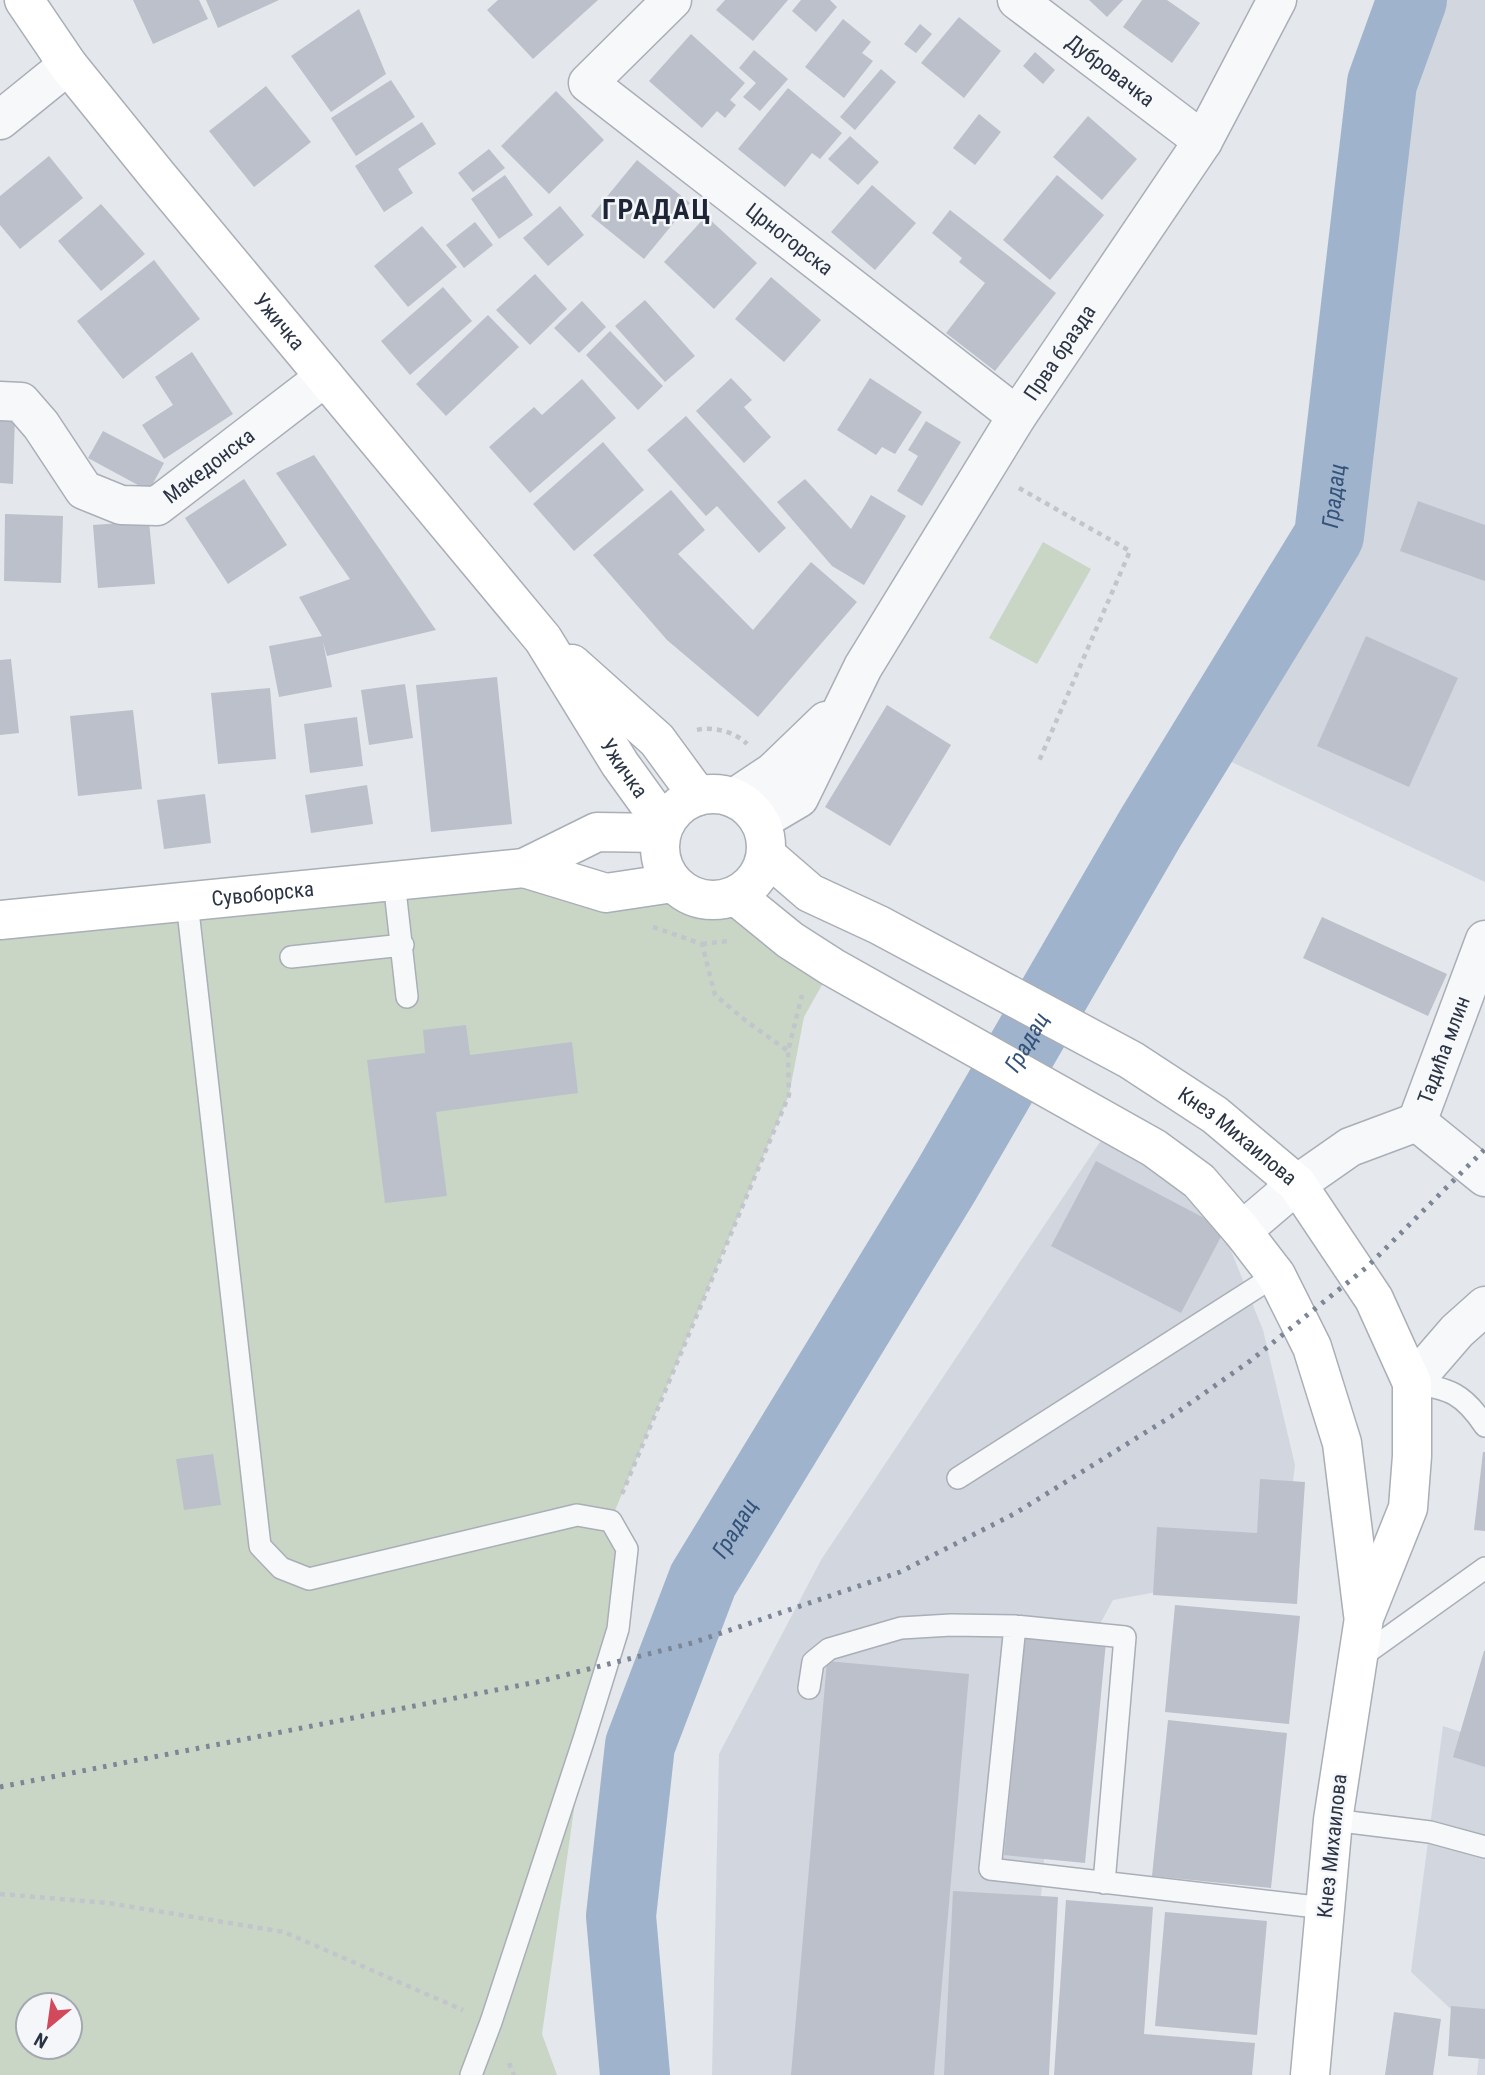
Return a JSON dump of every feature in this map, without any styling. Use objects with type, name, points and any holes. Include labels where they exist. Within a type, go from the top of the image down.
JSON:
[{"type":"main road","name":"Ужичка","points":[[24,0],[68,65],[543,639],[662,829]]},
{"type":"main road","name":"Ужичка","points":[[543,639],[739,817]]},
{"type":"main road","points":[[684,802],[739,817],[761,871],[751,886],[736,896],[719,901],[702,900],[686,894],[673,883],[663,868],[659,851],[662,829],[672,812],[684,802]]},
{"type":"main road","name":"Кнез Михаилова","points":[[739,817],[810,893],[879,925],[1131,1060],[1215,1115],[1297,1184],[1374,1299],[1412,1383],[1412,1456],[1408,1508],[1364,1618],[1333,1820],[1310,2075]]},
{"type":"main road","name":"Сувоборска","points":[[0,920],[524,868],[597,832],[662,829]]},
{"type":"main road","name":"Сувоборска","points":[[524,868],[606,893],[673,883]]},
{"type":"main road","name":"Кнез Михаилова","points":[[736,896],[790,940],[832,967],[1107,1120],[1154,1148],[1199,1181],[1276,1275],[1312,1347],[1342,1444],[1364,1618]]},
{"type":"street","name":"Црногорска","points":[[672,0],[588,83],[1017,416]]},
{"type":"street","name":"Дубровачка","points":[[1017,0],[1203,141]]},
{"type":"street","name":"Прва бразда","points":[[739,817],[799,798],[863,667],[1017,416],[1203,141],[1277,0]]},
{"type":"street","points":[[0,120],[68,65]]},
{"type":"street","name":"Македонска","points":[[0,401],[21,402],[41,425],[84,490],[121,505],[157,506],[325,377]]},
{"type":"street","name":"Тадића млин","points":[[1417,1122],[1485,940]]},
{"type":"street","points":[[1242,1231],[1297,1184],[1350,1147],[1417,1122],[1485,1177]]},
{"type":"street","points":[[1412,1383],[1457,1331],[1485,1306]]},
{"type":"lane","points":[[394,881],[407,997]]},
{"type":"lane","points":[[187,902],[260,1546],[281,1568],[309,1579],[577,1515],[611,1521],[627,1549],[618,1629],[491,2022],[471,2075]]},
{"type":"lane","points":[[291,957],[403,945]]},
{"type":"lane","points":[[958,1478],[1276,1275]]},
{"type":"lane","points":[[1412,1383],[1446,1389],[1472,1406],[1485,1426]]},
{"type":"lane","points":[[1357,1660],[1485,1568]]},
{"type":"lane","points":[[809,1688],[813,1662],[829,1649],[901,1628],[951,1625],[1015,1626],[1125,1637],[1104,1883]]},
{"type":"lane","points":[[1015,1626],[990,1869],[1325,1908]]},
{"type":"lane","points":[[1333,1820],[1430,1832],[1485,1847]]},
{"type":"path","points":[[1024,491],[1130,551],[1039,761]]},
{"type":"path","points":[[611,1521],[789,1094],[788,1051],[715,995],[702,944],[651,926]]},
{"type":"path","points":[[0,1894],[108,1903],[284,1932],[491,2022]]},
{"type":"shaded area","points":[[1423,0],[1485,0],[1485,882],[1200,747],[1353,488],[1409,35]]},
{"type":"shaded area","points":[[1106,1133],[1213,1206],[1263,1330],[1295,1465],[1282,1569],[1113,1600],[1057,1703],[1039,1921],[1035,2075],[712,2075],[719,1754],[821,1560]]},
{"type":"shaded area","points":[[1443,1726],[1485,1740],[1485,2075],[1477,2075],[1481,2037],[1411,1972]]},
{"type":"green space","points":[[1043,542],[1091,569],[1037,664],[989,638]]},
{"type":"green space","points":[[524,868],[719,901],[832,967],[804,1017],[789,1095],[611,1520],[627,1549],[584,1739],[542,2034],[557,2075],[0,2075],[0,922]]},
{"type":"building","points":[[133,0],[199,0],[208,19],[153,44]]},
{"type":"building","points":[[206,0],[279,0],[218,28]]},
{"type":"building","points":[[498,0],[598,0],[533,59],[487,10]]},
{"type":"building","points":[[725,0],[788,0],[753,41],[716,10]]},
{"type":"building","points":[[801,0],[830,0],[837,7],[816,32],[792,11]]},
{"type":"building","points":[[1089,0],[1123,0],[1107,17]]},
{"type":"building","points":[[1142,0],[1167,0],[1200,23],[1172,63],[1123,27]]},
{"type":"building","points":[[359,9],[386,74],[331,112],[291,56]]},
{"type":"building","points":[[959,17],[1001,51],[964,98],[921,63]]},
{"type":"building","points":[[843,19],[871,42],[862,53],[873,61],[844,98],[805,67]]},
{"type":"building","points":[[920,24],[932,34],[916,53],[904,44]]},
{"type":"building","points":[[691,34],[745,83],[730,100],[736,105],[725,118],[717,111],[702,128],[649,81]]},
{"type":"building","points":[[754,50],[788,79],[760,111],[743,97],[756,83],[739,68]]},
{"type":"building","points":[[1035,52],[1055,70],[1043,84],[1023,66]]},
{"type":"building","points":[[881,69],[896,82],[855,130],[840,117]]},
{"type":"building","points":[[391,80],[415,117],[356,156],[331,118]]},
{"type":"building","points":[[266,86],[311,142],[254,187],[209,131]]},
{"type":"building","points":[[788,88],[842,133],[820,159],[812,153],[785,187],[738,149]]},
{"type":"building","points":[[556,91],[604,140],[549,194],[501,146]]},
{"type":"building","points":[[979,114],[1001,132],[975,165],[953,148]]},
{"type":"building","points":[[1088,116],[1137,159],[1102,200],[1053,157]]},
{"type":"building","points":[[422,122],[436,144],[398,169],[413,193],[384,212],[355,166]]},
{"type":"building","points":[[850,136],[879,162],[858,185],[828,159]]},
{"type":"building","points":[[489,149],[505,168],[473,192],[458,173]]},
{"type":"building","points":[[49,156],[83,198],[20,249],[0,225],[0,196]]},
{"type":"building","points":[[637,160],[690,203],[644,259],[591,216]]},
{"type":"building","points":[[505,175],[533,215],[499,239],[471,199]]},
{"type":"building","points":[[1057,175],[1104,215],[1050,280],[1003,240]]},
{"type":"building","points":[[872,185],[916,223],[875,270],[831,232]]},
{"type":"building","points":[[101,204],[145,254],[101,291],[58,241]]},
{"type":"building","points":[[560,206],[584,235],[548,266],[523,238]]},
{"type":"building","points":[[950,210],[1056,293],[995,371],[946,333],[985,283],[959,262],[962,258],[932,233]]},
{"type":"building","points":[[706,216],[757,263],[714,309],[664,262]]},
{"type":"building","points":[[475,222],[493,245],[464,268],[446,245]]},
{"type":"building","points":[[422,226],[457,267],[408,307],[374,266]]},
{"type":"building","points":[[154,260],[200,319],[123,379],[77,321]]},
{"type":"building","points":[[535,274],[567,309],[530,345],[496,310]]},
{"type":"building","points":[[771,277],[821,320],[784,362],[735,319]]},
{"type":"building","points":[[443,287],[472,321],[410,375],[381,341]]},
{"type":"building","points":[[645,300],[695,356],[665,382],[615,326]]},
{"type":"building","points":[[582,301],[606,327],[579,353],[554,328]]},
{"type":"building","points":[[488,315],[519,347],[446,416],[416,384]]},
{"type":"building","points":[[610,331],[663,386],[638,410],[586,355]]},
{"type":"building","points":[[192,352],[233,414],[164,459],[142,425],[173,405],[155,377]]},
{"type":"building","points":[[731,378],[752,400],[744,407],[771,437],[744,463],[696,411]]},
{"type":"building","points":[[870,378],[922,412],[895,454],[882,447],[876,455],[837,430]]},
{"type":"building","points":[[582,379],[616,418],[530,493],[489,447],[534,407],[542,415]]},
{"type":"building","points":[[0,414],[15,415],[13,484],[0,483]]},
{"type":"building","points":[[686,416],[786,528],[759,553],[717,506],[706,516],[647,450]]},
{"type":"building","points":[[926,421],[961,442],[922,506],[897,491],[918,456],[908,450]]},
{"type":"building","points":[[103,431],[164,463],[149,491],[88,458]]},
{"type":"building","points":[[603,442],[644,490],[574,551],[533,504]]},
{"type":"building","points":[[314,455],[436,630],[327,656],[323,642],[332,687],[279,697],[269,646],[322,636],[299,597],[350,579],[276,473]]},
{"type":"building","points":[[244,479],[287,545],[228,584],[185,518]]},
{"type":"building","points":[[805,479],[851,529],[871,495],[906,516],[864,585],[832,566],[777,502]]},
{"type":"building","points":[[671,490],[705,530],[678,554],[753,630],[811,562],[857,602],[758,717],[667,640],[593,555]]},
{"type":"building","points":[[1418,501],[1485,525],[1485,581],[1400,551]]},
{"type":"building","points":[[5,514],[63,516],[61,583],[4,581]]},
{"type":"building","points":[[149,521],[155,584],[98,588],[93,525]]},
{"type":"building","points":[[1366,636],[1458,678],[1409,787],[1317,746]]},
{"type":"building","points":[[11,659],[19,733],[0,735],[0,660]]},
{"type":"building","points":[[497,677],[512,824],[431,832],[416,685]]},
{"type":"building","points":[[405,684],[413,738],[369,745],[361,690]]},
{"type":"building","points":[[270,688],[276,759],[218,764],[211,693]]},
{"type":"building","points":[[887,705],[951,745],[890,846],[825,807]]},
{"type":"building","points":[[133,710],[142,789],[78,796],[70,716]]},
{"type":"building","points":[[357,717],[363,766],[310,773],[304,724]]},
{"type":"building","points":[[367,785],[373,824],[311,833],[305,795]]},
{"type":"building","points":[[205,794],[211,843],[164,849],[157,800]]},
{"type":"building","points":[[1322,917],[1447,974],[1428,1016],[1303,958]]},
{"type":"building","points":[[466,1025],[470,1055],[572,1042],[578,1093],[436,1112],[447,1196],[385,1203],[367,1060],[425,1053],[423,1030]]},
{"type":"building","points":[[1096,1161],[1225,1229],[1181,1313],[1051,1246]]},
{"type":"building","points":[[1485,1452],[1485,1531],[1474,1530]]},
{"type":"building","points":[[213,1454],[221,1505],[184,1510],[176,1459]]},
{"type":"building","points":[[1260,1479],[1305,1482],[1297,1604],[1153,1595],[1157,1527],[1257,1533]]},
{"type":"building","points":[[1175,1605],[1300,1616],[1289,1724],[1165,1712]]},
{"type":"building","points":[[1025,1635],[1106,1642],[1085,1863],[1004,1855]]},
{"type":"building","points":[[1485,1651],[1485,1767],[1453,1757]]},
{"type":"building","points":[[827,1661],[969,1674],[934,2075],[791,2075]]},
{"type":"building","points":[[1168,1720],[1287,1733],[1271,1888],[1152,1876]]},
{"type":"building","points":[[953,1891],[1058,1897],[1049,2075],[944,2075]]},
{"type":"building","points":[[1066,1900],[1153,1907],[1144,2034],[1255,2043],[1252,2075],[1054,2075]]},
{"type":"building","points":[[1165,1912],[1267,1921],[1257,2035],[1155,2026]]},
{"type":"building","points":[[1451,2006],[1485,2009],[1485,2059],[1448,2056]]},
{"type":"building","points":[[1394,2012],[1441,2019],[1433,2075],[1385,2075]]},
{"type":"waterway","name":"Градац","points":[[635,2075],[621,1916],[640,1745],[703,1580],[946,1181],[1151,827],[1329,536],[1382,83],[1412,0]]},
{"type":"railway","points":[[0,1787],[537,1682],[692,1643],[900,1572],[1014,1514],[1172,1416],[1250,1361],[1367,1267],[1485,1149]]},
{"type":"district","name":"ГРАДАЦ","points":[[657,209]]}]
